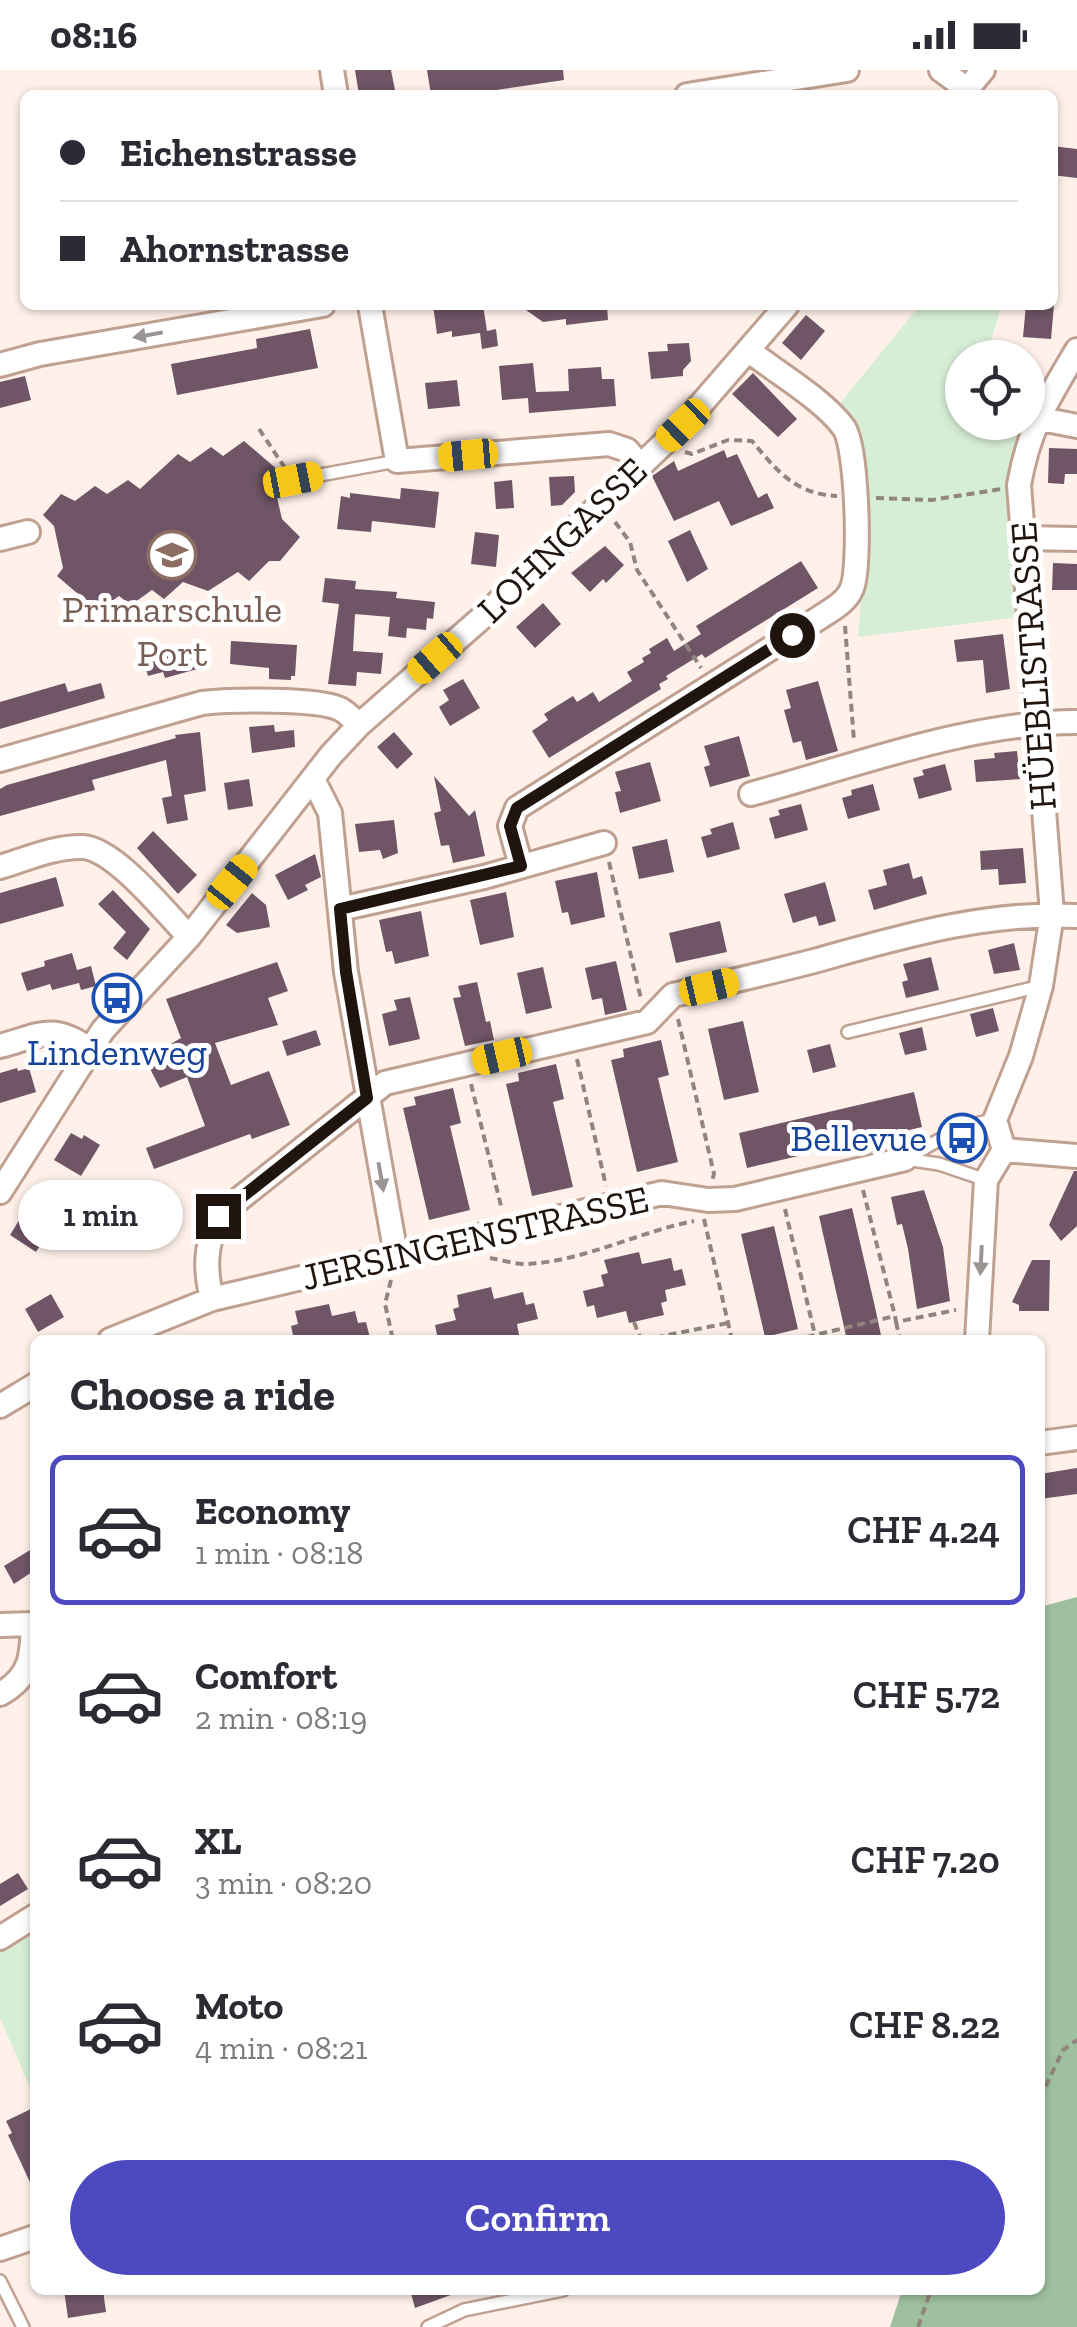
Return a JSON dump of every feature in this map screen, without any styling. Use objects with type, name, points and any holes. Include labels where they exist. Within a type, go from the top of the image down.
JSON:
[{"type":"street","points":[[719,90],[847,70]]},
{"type":"street","points":[[941,70],[963,90]]},
{"type":"street","points":[[967,90],[984,70]]},
{"type":"street","points":[[371,310],[397,461],[610,444],[627,450],[640,466]]},
{"type":"street","name":"LOHNGASSE","points":[[0,1192],[89,1049],[124,1005],[189,937],[359,725],[486,614],[602,504],[703,405],[783,310]]},
{"type":"street","points":[[0,365],[239,312]]},
{"type":"street","points":[[521,866],[510,826],[517,808],[844,601],[853,587],[856,562],[852,453],[846,431],[830,413],[748,350]]},
{"type":"street","name":"HÜEBLISTRASSE","points":[[1045,403],[1077,350]]},
{"type":"street","points":[[1045,420],[1077,426]]},
{"type":"street","name":"HÜEBLISTRASSE","points":[[995,1120],[1021,1056],[1041,986],[1052,914],[1019,485],[1028,440]]},
{"type":"street","points":[[0,540],[28,532]]},
{"type":"street","points":[[1024,538],[1077,539]]},
{"type":"street","points":[[0,760],[221,701],[325,705],[344,712],[359,725]]},
{"type":"street","points":[[751,794],[979,731],[1036,722],[1077,722]]},
{"type":"street","points":[[314,779],[330,813],[346,972],[396,1256]]},
{"type":"street","points":[[340,909],[604,842]]},
{"type":"street","points":[[0,867],[64,848],[87,847],[106,854],[189,937]]},
{"type":"street","points":[[212,1299],[204,1269],[208,1240],[218,1216],[386,1083],[646,1022],[673,995],[977,920],[1077,916]]},
{"type":"street","points":[[0,1046],[62,1032],[89,1049]]},
{"type":"street","points":[[976,1335],[986,1180],[1004,1150],[995,1120]]},
{"type":"street","points":[[1004,1150],[1077,1156]]},
{"type":"street","name":"JERSINGENSTRASSE","points":[[122,1335],[212,1299],[662,1193],[706,1210],[735,1199],[905,1159]]},
{"type":"street","points":[[0,1406],[30,1388]]},
{"type":"street","points":[[1045,1443],[1077,1438]]},
{"type":"street","points":[[0,1625],[30,1624]]},
{"type":"street","points":[[0,1694],[17,1684],[28,1670],[30,1655]]},
{"type":"street","points":[[0,1938],[30,1919]]},
{"type":"street","points":[[0,2249],[30,2238]]},
{"type":"lane","points":[[293,480],[397,461]]},
{"type":"lane","points":[[848,1032],[1041,986]]},
{"type":"lane","points":[[905,1159],[964,1126],[995,1120]]},
{"type":"lane","points":[[905,1159],[939,1164],[986,1180]]},
{"type":"lane","points":[[0,2281],[23,2327]]},
{"type":"lane","points":[[428,2327],[464,2310],[538,2295]]},
{"type":"path","points":[[258,430],[293,480]]},
{"type":"path","points":[[602,504],[630,542],[636,570],[712,684]]},
{"type":"path","points":[[844,601],[856,766]]},
{"type":"path","points":[[604,842],[646,1022]]},
{"type":"path","points":[[673,995],[714,1174],[706,1210],[731,1335]]},
{"type":"path","points":[[572,1040],[610,1205]]},
{"type":"path","points":[[466,1064],[506,1230]]},
{"type":"path","points":[[860,1181],[899,1335]]},
{"type":"path","points":[[783,1200],[811,1335]]},
{"type":"path","points":[[479,1256],[526,1264],[600,1250],[706,1210]]},
{"type":"path","points":[[385,1304],[392,1335]]},
{"type":"path","points":[[820,1335],[970,1307]]},
{"type":"path","points":[[634,1322],[642,1335]]},
{"type":"path","points":[[669,1335],[728,1323]]},
{"type":"path","points":[[1045,2088],[1063,2050],[1077,2040]]},
{"type":"path","points":[[918,2327],[929,2295]]},
{"type":"green space","points":[[916,310],[1000,310],[991,340],[945,340],[945,440],[1019,440],[1012,469],[1010,518],[1021,617],[858,637],[866,532],[859,433],[837,407]]},
{"type":"green space","points":[[1077,1597],[1077,2327],[890,2327],[900,2295],[1045,2295],[1045,1606]]},
{"type":"green space","points":[[30,1929],[29,2085],[0,2018],[0,1948]]},
{"type":"building","points":[[355,70],[391,70],[395,90],[358,90]]},
{"type":"building","points":[[427,70],[563,70],[564,80],[496,90],[430,90]]},
{"type":"building","points":[[1058,147],[1077,149],[1077,178],[1058,176]]},
{"type":"building","points":[[434,310],[484,310],[487,331],[496,329],[498,346],[482,349],[480,333],[452,337],[452,331],[437,334]]},
{"type":"building","points":[[526,310],[607,310],[608,320],[566,325],[566,319],[543,322]]},
{"type":"building","points":[[1026,310],[1054,310],[1051,339],[1023,337]]},
{"type":"building","points":[[806,315],[825,331],[801,360],[782,343]]},
{"type":"building","points":[[310,329],[318,368],[177,395],[171,364],[257,348],[256,339]]},
{"type":"building","points":[[689,343],[691,361],[683,376],[651,379],[648,352],[668,351],[667,344]]},
{"type":"building","points":[[533,363],[536,392],[569,391],[568,369],[601,367],[602,379],[614,379],[616,406],[529,413],[528,398],[502,400],[499,366]]},
{"type":"building","points":[[753,373],[797,419],[778,437],[732,394]]},
{"type":"building","points":[[25,376],[31,400],[0,408],[0,382]]},
{"type":"building","points":[[457,380],[460,406],[428,409],[425,383]]},
{"type":"building","points":[[244,441],[285,476],[275,489],[282,519],[300,537],[280,561],[269,561],[249,581],[238,572],[208,591],[183,582],[164,599],[152,590],[131,605],[119,596],[98,611],[57,576],[63,568],[54,526],[43,515],[61,494],[75,501],[95,486],[107,494],[128,480],[140,489],[178,454],[190,462],[211,447],[223,456]]},
{"type":"building","points":[[1049,448],[1077,449],[1077,474],[1065,474],[1064,484],[1048,483]]},
{"type":"building","points":[[724,450],[727,458],[737,454],[758,498],[767,493],[774,508],[731,526],[719,501],[674,521],[652,476],[674,461],[678,471]]},
{"type":"building","points":[[574,476],[575,492],[562,505],[551,506],[549,477]]},
{"type":"building","points":[[512,480],[514,508],[496,509],[494,482]]},
{"type":"building","points":[[401,488],[439,492],[435,528],[372,521],[371,532],[337,529],[341,496],[350,498],[350,493],[400,499]]},
{"type":"building","points":[[690,530],[708,569],[687,582],[668,541]]},
{"type":"building","points":[[475,532],[499,535],[496,567],[471,564]]},
{"type":"building","points":[[605,546],[624,565],[590,592],[571,573]]},
{"type":"building","points":[[801,561],[818,588],[705,658],[702,654],[666,676],[668,679],[659,684],[661,689],[549,758],[532,731],[548,720],[544,714],[573,696],[577,702],[593,692],[599,702],[632,681],[627,672],[644,662],[642,658],[651,653],[649,649],[667,638],[674,651],[701,634],[696,626]]},
{"type":"building","points":[[1053,563],[1077,564],[1077,590],[1052,590]]},
{"type":"building","points":[[325,578],[356,581],[355,589],[397,592],[396,598],[435,602],[433,619],[427,618],[426,630],[407,628],[406,638],[388,636],[390,617],[355,614],[353,651],[383,653],[381,674],[357,672],[356,686],[328,684],[339,604],[322,602]]},
{"type":"building","points":[[543,603],[561,624],[535,648],[516,627]]},
{"type":"building","points":[[1003,634],[1010,689],[986,693],[983,660],[957,662],[954,640]]},
{"type":"building","points":[[231,641],[297,645],[295,676],[291,680],[269,679],[269,668],[230,664]]},
{"type":"building","points":[[195,647],[201,668],[165,678],[163,672],[148,676],[144,661]]},
{"type":"building","points":[[463,679],[480,708],[450,726],[439,707],[449,700],[443,690]]},
{"type":"building","points":[[818,681],[838,751],[806,760],[801,741],[793,743],[784,710],[791,708],[786,690]]},
{"type":"building","points":[[65,683],[68,692],[101,683],[105,698],[0,729],[0,702]]},
{"type":"building","points":[[274,725],[275,732],[294,730],[295,747],[252,753],[249,727]]},
{"type":"building","points":[[200,732],[206,791],[184,795],[188,820],[167,824],[162,798],[172,796],[166,760],[92,780],[95,790],[0,816],[0,789],[7,785],[176,738],[175,735]]},
{"type":"building","points":[[394,732],[413,754],[397,769],[377,747]]},
{"type":"building","points":[[739,736],[750,776],[710,787],[704,767],[710,765],[704,746]]},
{"type":"building","points":[[1017,751],[1020,779],[976,782],[974,760]]},
{"type":"building","points":[[650,762],[661,801],[620,813],[615,792],[621,791],[615,772]]},
{"type":"building","points":[[945,764],[952,790],[919,799],[913,778],[924,775],[922,770]]},
{"type":"building","points":[[434,776],[469,816],[475,810],[485,856],[453,863],[449,845],[441,846],[434,813],[441,811]]},
{"type":"building","points":[[249,779],[253,806],[228,810],[224,783]]},
{"type":"building","points":[[873,784],[880,810],[848,819],[842,798],[852,795],[851,790]]},
{"type":"building","points":[[801,804],[808,830],[775,839],[769,818],[780,815],[778,810]]},
{"type":"building","points":[[394,820],[398,853],[383,859],[380,850],[359,852],[355,824]]},
{"type":"building","points":[[733,822],[740,849],[707,858],[701,837],[712,834],[710,829]]},
{"type":"building","points":[[153,831],[197,875],[178,894],[137,848]]},
{"type":"building","points":[[667,839],[674,872],[639,879],[632,847]]},
{"type":"building","points":[[1023,848],[1026,883],[999,885],[998,869],[981,870],[980,851]]},
{"type":"building","points":[[315,854],[321,877],[305,885],[308,890],[288,900],[275,875]]},
{"type":"building","points":[[909,863],[913,879],[922,876],[927,894],[874,910],[868,890],[887,885],[883,870]]},
{"type":"building","points":[[597,872],[605,917],[571,925],[568,912],[562,913],[555,881]]},
{"type":"building","points":[[56,877],[64,906],[0,924],[0,893]]},
{"type":"building","points":[[825,882],[836,921],[819,926],[816,916],[793,923],[784,894]]},
{"type":"building","points":[[113,890],[150,929],[127,960],[113,948],[126,932],[98,904]]},
{"type":"building","points":[[506,892],[514,937],[480,945],[470,900]]},
{"type":"building","points":[[252,893],[266,905],[270,927],[237,933],[226,925]]},
{"type":"building","points":[[421,911],[429,956],[395,964],[392,951],[386,952],[379,920]]},
{"type":"building","points":[[720,921],[727,952],[676,963],[669,933]]},
{"type":"building","points":[[1014,943],[1020,970],[994,974],[988,950]]},
{"type":"building","points":[[72,953],[77,970],[91,966],[96,986],[81,990],[79,983],[52,990],[50,984],[27,991],[21,973]]},
{"type":"building","points":[[931,957],[939,990],[906,998],[902,982],[908,980],[903,964]]},
{"type":"building","points":[[616,961],[627,1010],[605,1015],[602,998],[592,1000],[585,968]]},
{"type":"building","points":[[277,962],[288,991],[268,998],[278,1025],[215,1043],[231,1085],[269,1071],[290,1125],[252,1139],[250,1134],[154,1169],[146,1148],[205,1126],[187,1077],[160,1088],[145,1059],[181,1038],[166,999]]},
{"type":"building","points":[[543,967],[552,1008],[526,1014],[517,973]]},
{"type":"building","points":[[477,982],[494,1040],[465,1046],[453,998],[461,997],[458,986]]},
{"type":"building","points":[[410,997],[420,1039],[389,1046],[382,1014],[397,1010],[394,1000]]},
{"type":"building","points":[[993,1008],[999,1031],[976,1037],[970,1014]]},
{"type":"building","points":[[743,1021],[759,1092],[724,1100],[708,1029]]},
{"type":"building","points":[[922,1027],[927,1050],[905,1055],[899,1033]]},
{"type":"building","points":[[316,1030],[321,1045],[287,1056],[282,1041]]},
{"type":"building","points":[[661,1040],[669,1075],[658,1078],[678,1162],[637,1172],[611,1060],[624,1057],[623,1049]]},
{"type":"building","points":[[830,1044],[836,1067],[813,1073],[807,1050]]},
{"type":"building","points":[[556,1064],[564,1099],[553,1102],[573,1187],[532,1196],[506,1084],[519,1081],[518,1073]]},
{"type":"building","points":[[29,1068],[36,1092],[0,1103],[0,1073]]},
{"type":"building","points":[[453,1088],[461,1123],[450,1126],[470,1210],[429,1220],[403,1108],[416,1105],[414,1097]]},
{"type":"building","points":[[914,1092],[922,1127],[747,1168],[739,1133]]},
{"type":"building","points":[[71,1133],[82,1139],[84,1135],[100,1145],[81,1176],[54,1160]]},
{"type":"building","points":[[1074,1171],[1077,1226],[1061,1241],[1049,1225]]},
{"type":"building","points":[[924,1190],[943,1247],[950,1301],[917,1309],[908,1249],[891,1197]]},
{"type":"building","points":[[852,1208],[881,1335],[846,1335],[819,1216]]},
{"type":"building","points":[[26,1209],[53,1225],[36,1252],[10,1235]]},
{"type":"building","points":[[774,1226],[798,1329],[765,1335],[741,1234]]},
{"type":"building","points":[[639,1252],[642,1264],[671,1258],[674,1271],[682,1269],[686,1285],[665,1290],[667,1301],[661,1303],[664,1315],[629,1323],[626,1311],[597,1318],[594,1305],[587,1307],[583,1291],[604,1286],[601,1275],[608,1273],[604,1260]]},
{"type":"building","points":[[1032,1260],[1050,1260],[1049,1311],[1019,1311],[1019,1305],[1012,1302]]},
{"type":"building","points":[[491,1287],[494,1299],[523,1292],[526,1305],[534,1303],[538,1319],[517,1324],[519,1335],[437,1335],[435,1325],[456,1320],[453,1309],[459,1307],[457,1295]]},
{"type":"building","points":[[51,1294],[64,1317],[38,1332],[25,1309]]},
{"type":"building","points":[[329,1304],[332,1316],[355,1311],[358,1323],[366,1322],[369,1335],[293,1335],[291,1326],[298,1324],[295,1311]]},
{"type":"building","points":[[1077,1468],[1077,1494],[1045,1498],[1045,1473]]},
{"type":"building","points":[[30,1550],[30,1573],[14,1584],[4,1566]]},
{"type":"building","points":[[18,1873],[28,1889],[0,1906],[0,1884]]},
{"type":"building","points":[[30,2109],[30,2182],[8,2135],[12,2133],[6,2121]]},
{"type":"building","points":[[65,2295],[104,2295],[106,2312],[68,2318]]},
{"type":"building","points":[[411,2295],[451,2295],[415,2308]]},
{"type":"place","name":"Primarschule Port","points":[[172,555]]},
{"type":"place","name":"Lindenweg","points":[[117,998]]},
{"type":"place","name":"Bellevue","points":[[962,1138]]},
{"type":"route","points":[[218,1216],[367,1098],[340,909],[521,866],[510,826],[517,808],[792,635]]}]
